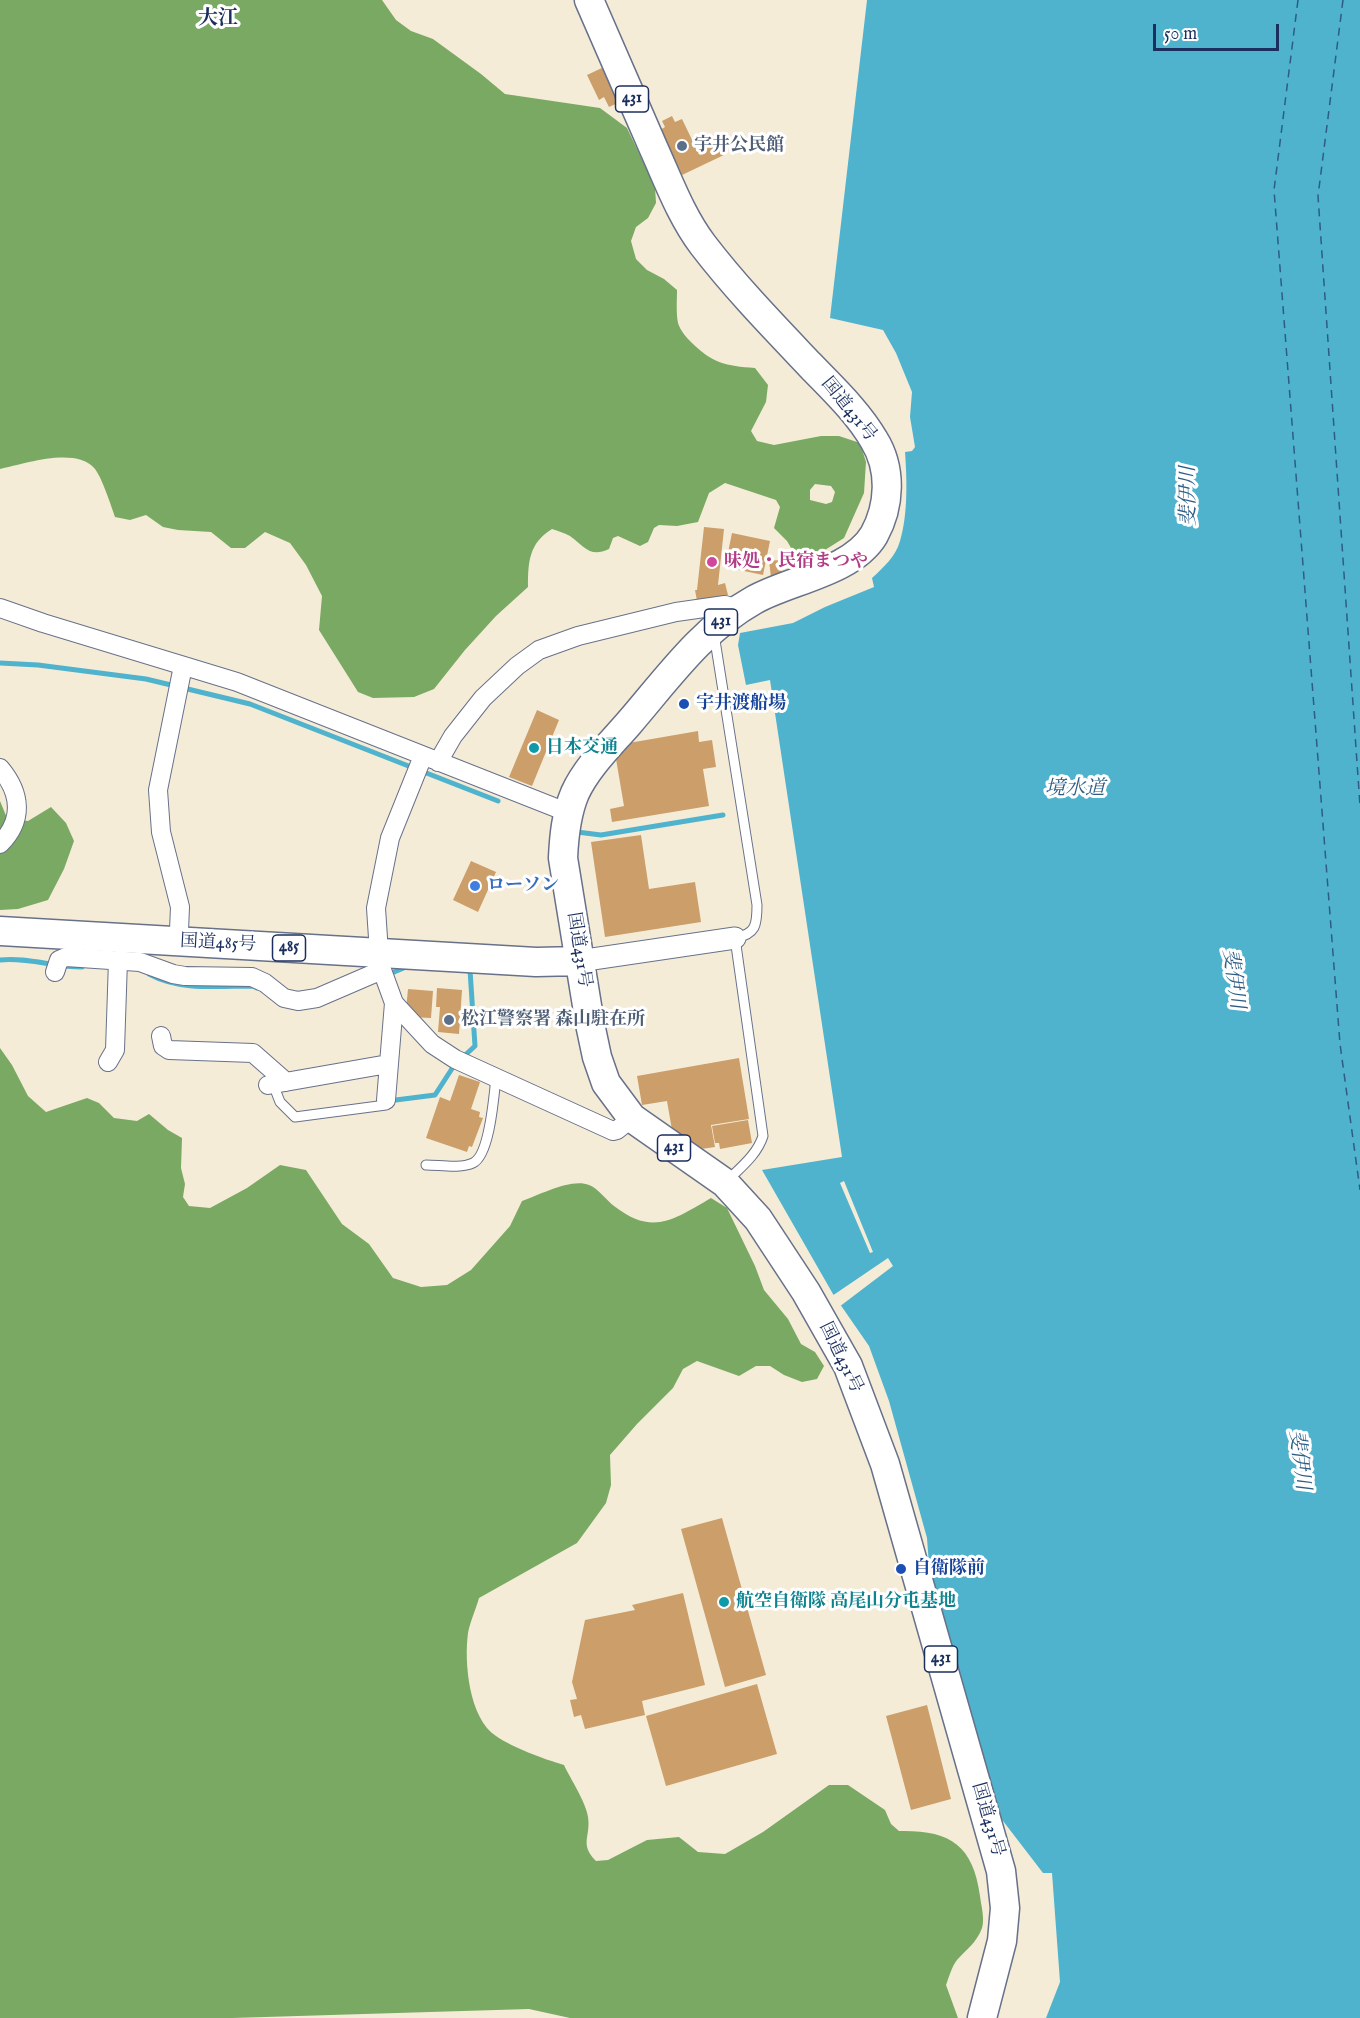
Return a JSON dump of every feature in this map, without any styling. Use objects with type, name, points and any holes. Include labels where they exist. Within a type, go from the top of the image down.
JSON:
[{"type":"highway","name":"国道431号","points":[[589,0],[676,198],[701,242],[735,285],[849,406],[875,441],[885,464],[888,493],[882,518],[873,537],[858,552],[839,564],[806,580],[757,598],[713,628],[588,771],[575,794],[569,813],[564,835],[564,858],[579,961],[597,1056],[606,1083],[632,1118],[725,1183],[758,1219],[806,1292],[848,1366],[885,1464],[1001,1871],[1005,1908],[1002,1941],[982,2018]]},
{"type":"highway","name":"国道485号","points":[[0,931],[382,968],[579,961]]},
{"type":"street","points":[[386,1102],[394,1004],[382,968],[376,908],[390,838],[424,764],[453,736],[483,698],[517,666],[539,650],[578,636],[676,612],[725,604],[739,609]]},
{"type":"street","points":[[0,608],[181,679],[237,682],[424,764],[569,813]]},
{"type":"street","points":[[179,930],[180,908],[161,832],[158,780],[181,679]]},
{"type":"street","points":[[0,768],[11,781],[16,797],[16,821],[10,834],[0,844]]},
{"type":"street","points":[[579,961],[735,938]]},
{"type":"street","points":[[177,952],[178,962],[185,976]]},
{"type":"street","points":[[55,972],[59,960],[66,957],[140,962],[185,976],[252,977],[265,983],[284,998],[298,1001],[317,998],[382,968]]},
{"type":"street","points":[[108,1062],[115,1050],[118,960]]},
{"type":"street","points":[[394,1004],[432,1044],[454,1059],[613,1131],[632,1118]]},
{"type":"street","points":[[161,1036],[163,1046],[169,1050],[253,1053],[276,1083],[388,1064]]},
{"type":"lane","points":[[713,628],[757,905],[756,923],[753,930],[747,935],[735,938],[763,1136],[754,1153],[725,1183]]},
{"type":"lane","points":[[426,1165],[471,1164],[478,1160],[487,1140],[496,1077]]},
{"type":"lane","points":[[276,1083],[280,1102],[296,1117],[386,1102]]},
{"type":"green space","points":[[0,0],[382,0],[396,20],[411,31],[433,39],[505,94],[600,108],[627,128],[655,187],[656,203],[648,218],[636,227],[631,241],[636,259],[647,270],[664,279],[677,290],[678,323],[691,342],[706,355],[720,362],[755,368],[768,385],[766,402],[751,431],[757,441],[774,445],[821,436],[839,436],[860,443],[866,462],[864,493],[844,538],[817,555],[797,558],[787,541],[774,528],[780,507],[776,500],[725,483],[709,493],[698,522],[677,526],[659,525],[654,528],[648,542],[640,546],[618,536],[613,538],[609,549],[592,552],[570,536],[552,529],[544,534],[531,554],[528,587],[496,616],[434,689],[414,697],[373,698],[358,692],[319,630],[322,596],[306,565],[290,543],[265,532],[245,548],[231,548],[211,532],[163,527],[146,515],[130,520],[115,517],[98,473],[86,462],[76,459],[49,458],[0,469]],"holes":[[[815,484],[831,486],[835,492],[832,502],[826,504],[810,500],[810,490]]]},
{"type":"green space","points":[[0,801],[7,818],[28,821],[51,807],[66,823],[74,841],[64,869],[48,900],[18,909],[0,910]]},
{"type":"green space","points":[[0,1048],[28,1096],[46,1112],[87,1098],[99,1103],[114,1118],[137,1121],[149,1114],[182,1138],[181,1168],[185,1184],[183,1197],[189,1206],[210,1208],[247,1188],[280,1165],[306,1170],[342,1224],[369,1244],[393,1278],[421,1287],[447,1285],[471,1270],[510,1226],[522,1201],[565,1185],[582,1183],[589,1185],[628,1215],[652,1222],[663,1222],[674,1218],[711,1198],[727,1208],[764,1290],[788,1319],[801,1344],[815,1352],[824,1366],[817,1379],[802,1382],[770,1366],[756,1366],[739,1376],[697,1361],[683,1369],[673,1388],[610,1455],[611,1485],[606,1503],[577,1543],[479,1598],[469,1629],[467,1645],[470,1689],[480,1717],[496,1736],[520,1749],[564,1765],[587,1811],[589,1824],[587,1845],[596,1861],[608,1860],[647,1840],[679,1837],[698,1852],[725,1854],[763,1832],[829,1785],[848,1785],[885,1810],[891,1824],[899,1831],[932,1833],[956,1844],[964,1852],[977,1878],[983,1920],[977,1937],[955,1962],[946,1985],[958,2018],[570,2018],[529,2009],[232,2018],[0,2018]]},
{"type":"water","name":"境水道","points":[[867,0],[1360,0],[1360,2018],[1046,2018],[1060,1982],[1052,1873],[1043,1873],[1000,1817],[929,1565],[927,1538],[889,1401],[869,1346],[833,1294],[762,1170],[842,1157],[770,680],[746,685],[738,645],[740,633],[793,623],[874,587],[872,578],[892,557],[903,531],[906,509],[905,452],[912,451],[915,447],[910,417],[912,392],[896,353],[883,330],[830,318]]},
{"type":"pier","points":[[844,1181],[873,1252],[870,1253],[840,1183]]},
{"type":"pier","points":[[888,1258],[893,1266],[839,1307],[832,1296]]},
{"type":"building","points":[[604,67],[620,102],[609,107],[604,97],[599,100],[587,75]]},
{"type":"building","name":"宇井公民館","points":[[672,116],[675,122],[682,119],[696,148],[710,141],[711,144],[719,140],[726,154],[682,175],[660,130],[665,127],[662,121]]},
{"type":"building","points":[[704,527],[724,529],[718,585],[725,583],[728,595],[697,601],[695,590],[697,590]]},
{"type":"building","points":[[732,533],[770,541],[763,575],[725,567]]},
{"type":"building","points":[[779,560],[782,575],[771,577],[769,561]]},
{"type":"building","name":"日本交通","points":[[537,710],[559,720],[532,786],[509,777]]},
{"type":"building","points":[[698,731],[699,742],[712,740],[716,767],[703,769],[709,806],[612,822],[610,809],[624,806],[615,753],[625,751],[623,744]]},
{"type":"building","points":[[641,835],[649,889],[695,882],[701,922],[605,937],[591,842]]},
{"type":"building","name":"ローソン","points":[[471,861],[496,872],[478,912],[453,900]]},
{"type":"building","name":"松江警察署 森山駐在所","points":[[437,988],[462,990],[459,1034],[438,1032],[440,1007],[436,1007]]},
{"type":"building","points":[[408,989],[433,991],[431,1018],[410,1017],[406,1010]]},
{"type":"building","points":[[739,1058],[749,1119],[711,1125],[715,1147],[701,1149],[672,1130],[667,1101],[642,1105],[637,1076]]},
{"type":"building","points":[[459,1075],[480,1082],[471,1109],[480,1112],[479,1117],[483,1118],[472,1147],[469,1146],[467,1152],[426,1138],[440,1097],[450,1101]]},
{"type":"building","points":[[748,1120],[752,1143],[720,1149],[719,1143],[715,1143],[712,1126]]},
{"type":"building","name":"航空自衛隊 高尾山分屯基地","points":[[722,1518],[766,1675],[725,1687],[681,1529]]},
{"type":"building","points":[[683,1593],[705,1685],[642,1701],[645,1715],[585,1729],[581,1715],[574,1717],[570,1700],[577,1699],[572,1682],[585,1620],[635,1610],[632,1605]]},
{"type":"building","points":[[757,1684],[777,1754],[666,1786],[646,1716]]},
{"type":"building","points":[[927,1705],[951,1799],[911,1810],[886,1716]]},
{"type":"waterway","points":[[0,663],[38,665],[146,679],[250,704],[498,801]]},
{"type":"waterway","points":[[577,832],[601,835],[723,815]]},
{"type":"waterway","points":[[0,960],[10,959],[82,967]]},
{"type":"waterway","points":[[387,975],[406,967]]},
{"type":"waterway","points":[[462,1058],[475,1046],[470,970]]},
{"type":"waterway","points":[[149,974],[187,985],[253,986],[257,988]]},
{"type":"waterway","points":[[388,1101],[435,1095],[455,1064]]},
{"type":"ferry route","points":[[1298,0],[1274,190],[1340,1044],[1360,1190]]},
{"type":"ferry route","points":[[1343,0],[1318,196],[1360,806]]},
{"type":"place","name":"宇井公民館","points":[[682,146]]},
{"type":"place","name":"味処・民宿まつや","points":[[712,562]]},
{"type":"place","name":"宇井渡船場","points":[[684,704]]},
{"type":"place","name":"日本交通","points":[[534,748]]},
{"type":"place","name":"ローソン","points":[[475,886]]},
{"type":"place","name":"松江警察署 森山駐在所","points":[[449,1020]]},
{"type":"place","name":"自衛隊前","points":[[901,1569]]},
{"type":"place","name":"航空自衛隊 高尾山分屯基地","points":[[724,1602]]},
{"type":"district","name":"大江","points":[[218,20]]},
{"type":"water label","name":"斐伊川","points":[[1190,496]]},
{"type":"water label","name":"斐伊川","points":[[1232,979]]},
{"type":"water label","name":"斐伊川","points":[[1298,1460]]}]
